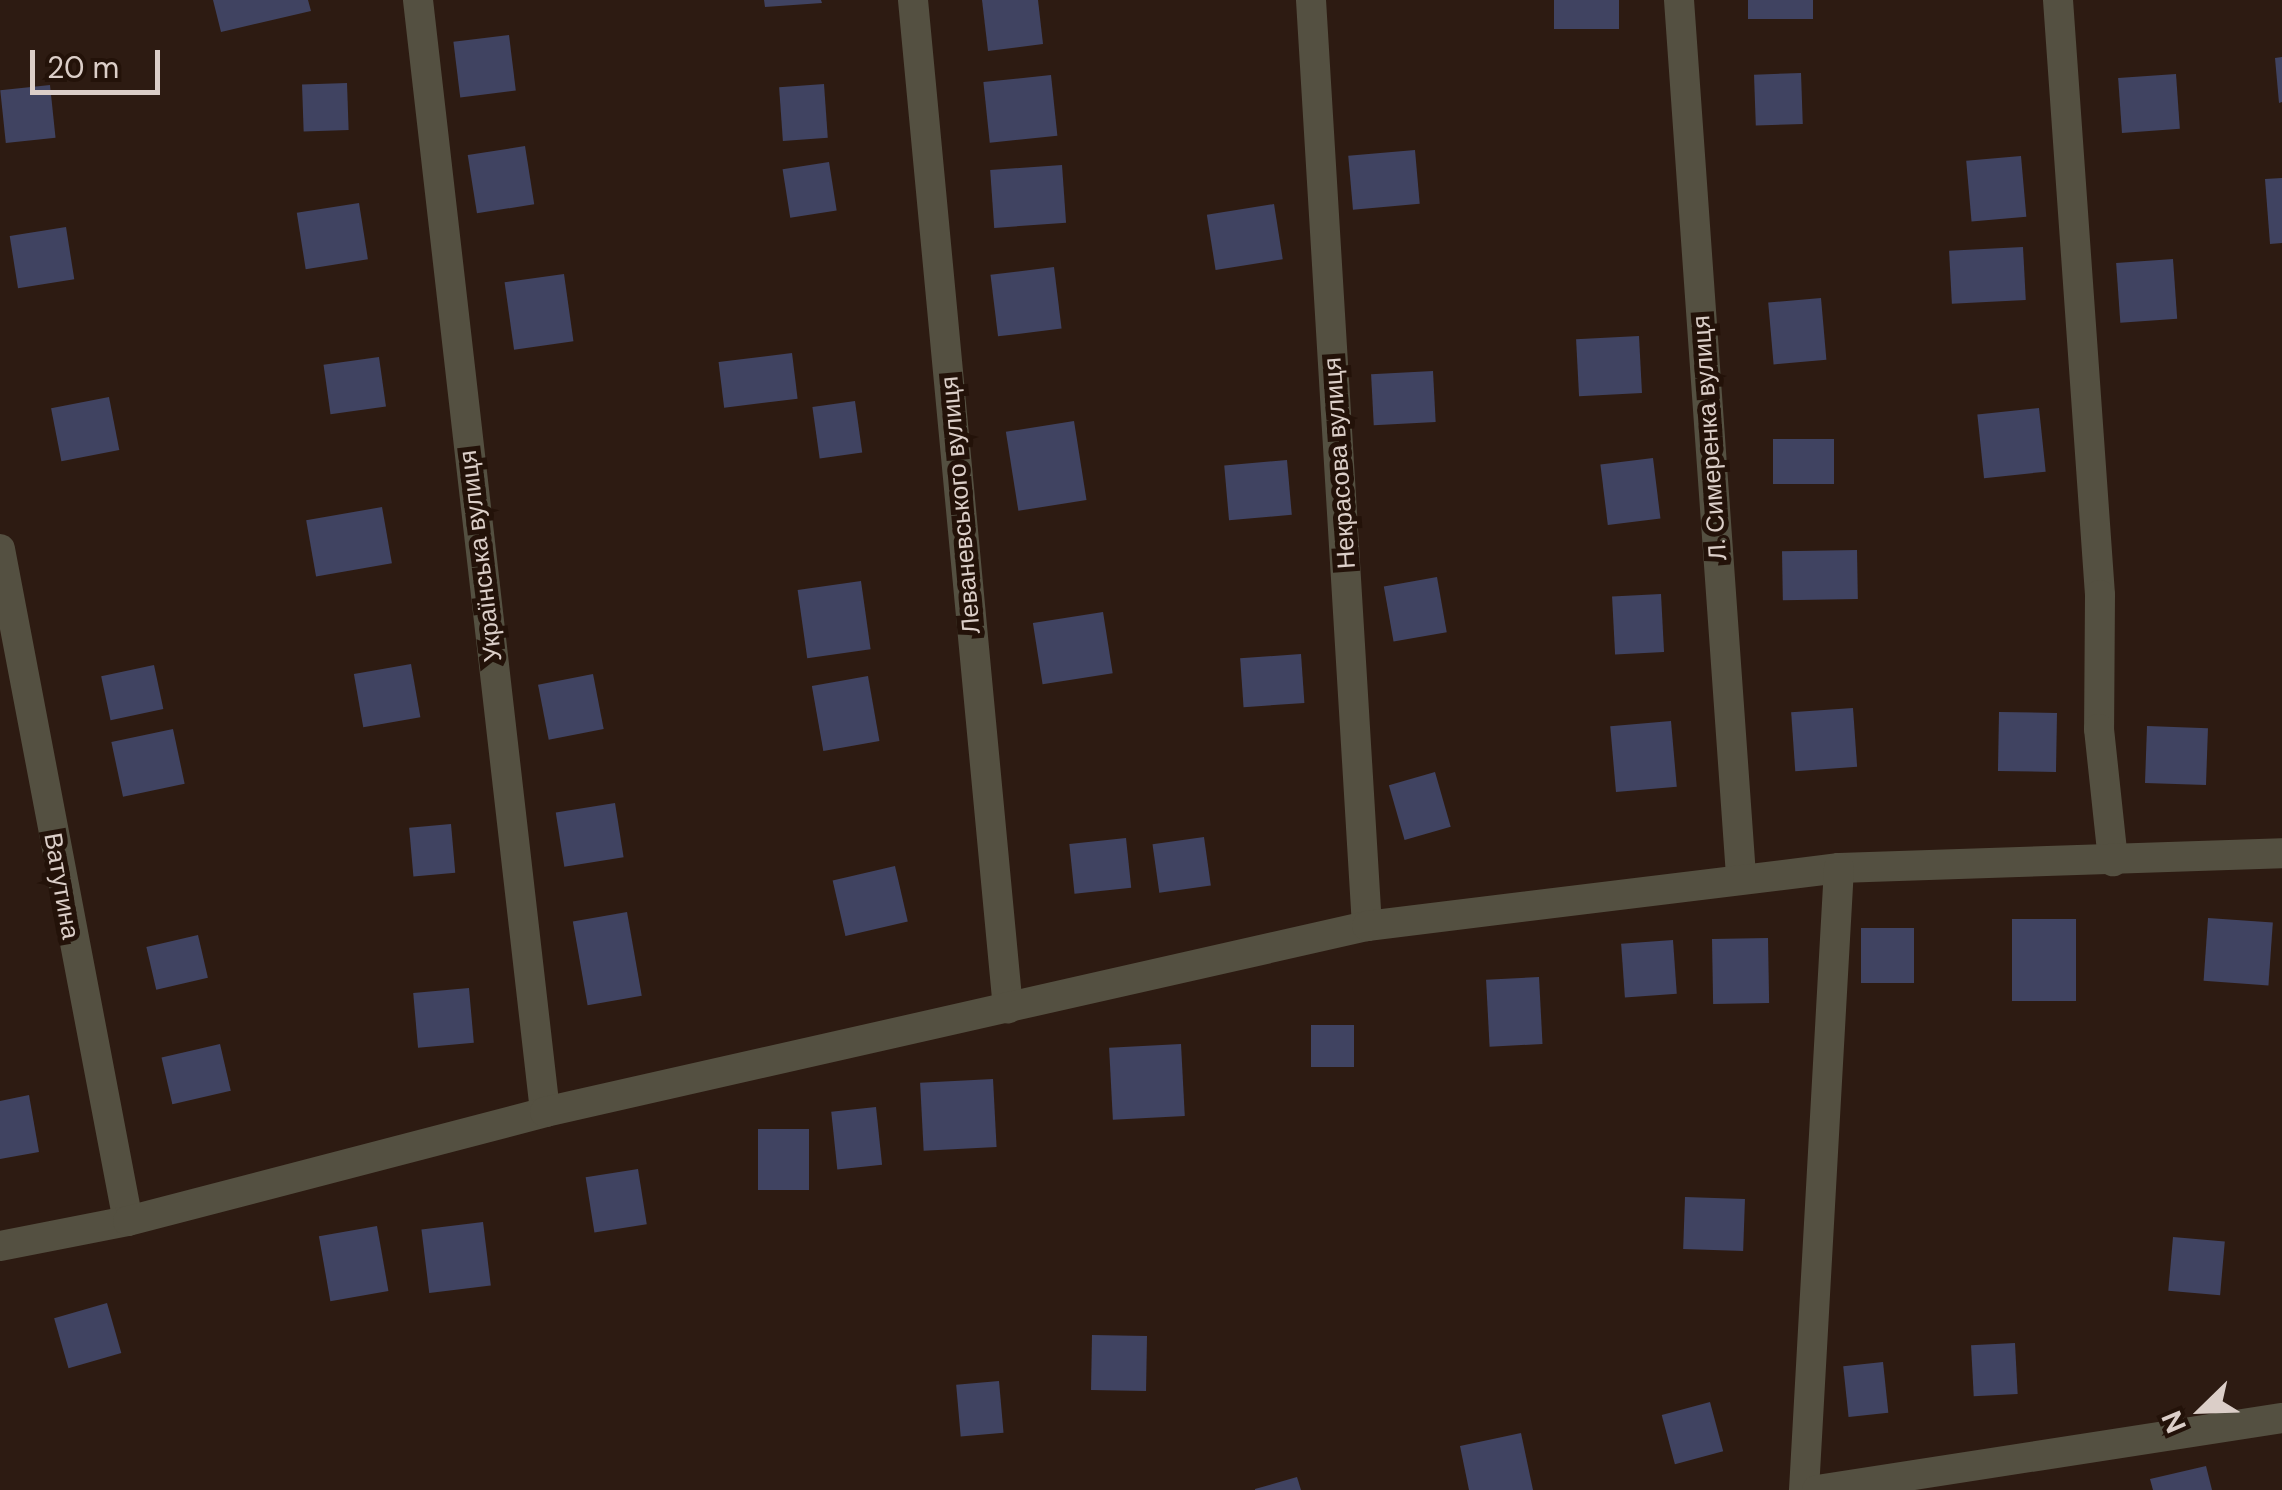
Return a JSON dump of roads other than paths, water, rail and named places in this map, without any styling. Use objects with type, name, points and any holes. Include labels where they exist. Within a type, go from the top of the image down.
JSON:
[{"type":"street","name":"Українська вулиця","points":[[418,0],[545,1112]]},
{"type":"street","name":"Леваневського вулиця","points":[[913,0],[1008,1009]]},
{"type":"street","name":"Некрасова вулиця","points":[[1311,0],[1367,926]]},
{"type":"street","name":"Л. Симеренка вулиця","points":[[1679,0],[1742,876]]},
{"type":"street","points":[[2058,0],[2100,595],[2099,728],[2113,861]]},
{"type":"street","name":"Ватутина","points":[[0,549],[128,1220]]},
{"type":"street","points":[[0,1246],[128,1220],[545,1112],[1367,926],[1742,876],[1839,868],[2282,852]]},
{"type":"street","points":[[1804,1490],[1839,868]]},
{"type":"street","points":[[1817,1490],[2282,1418]]}]
